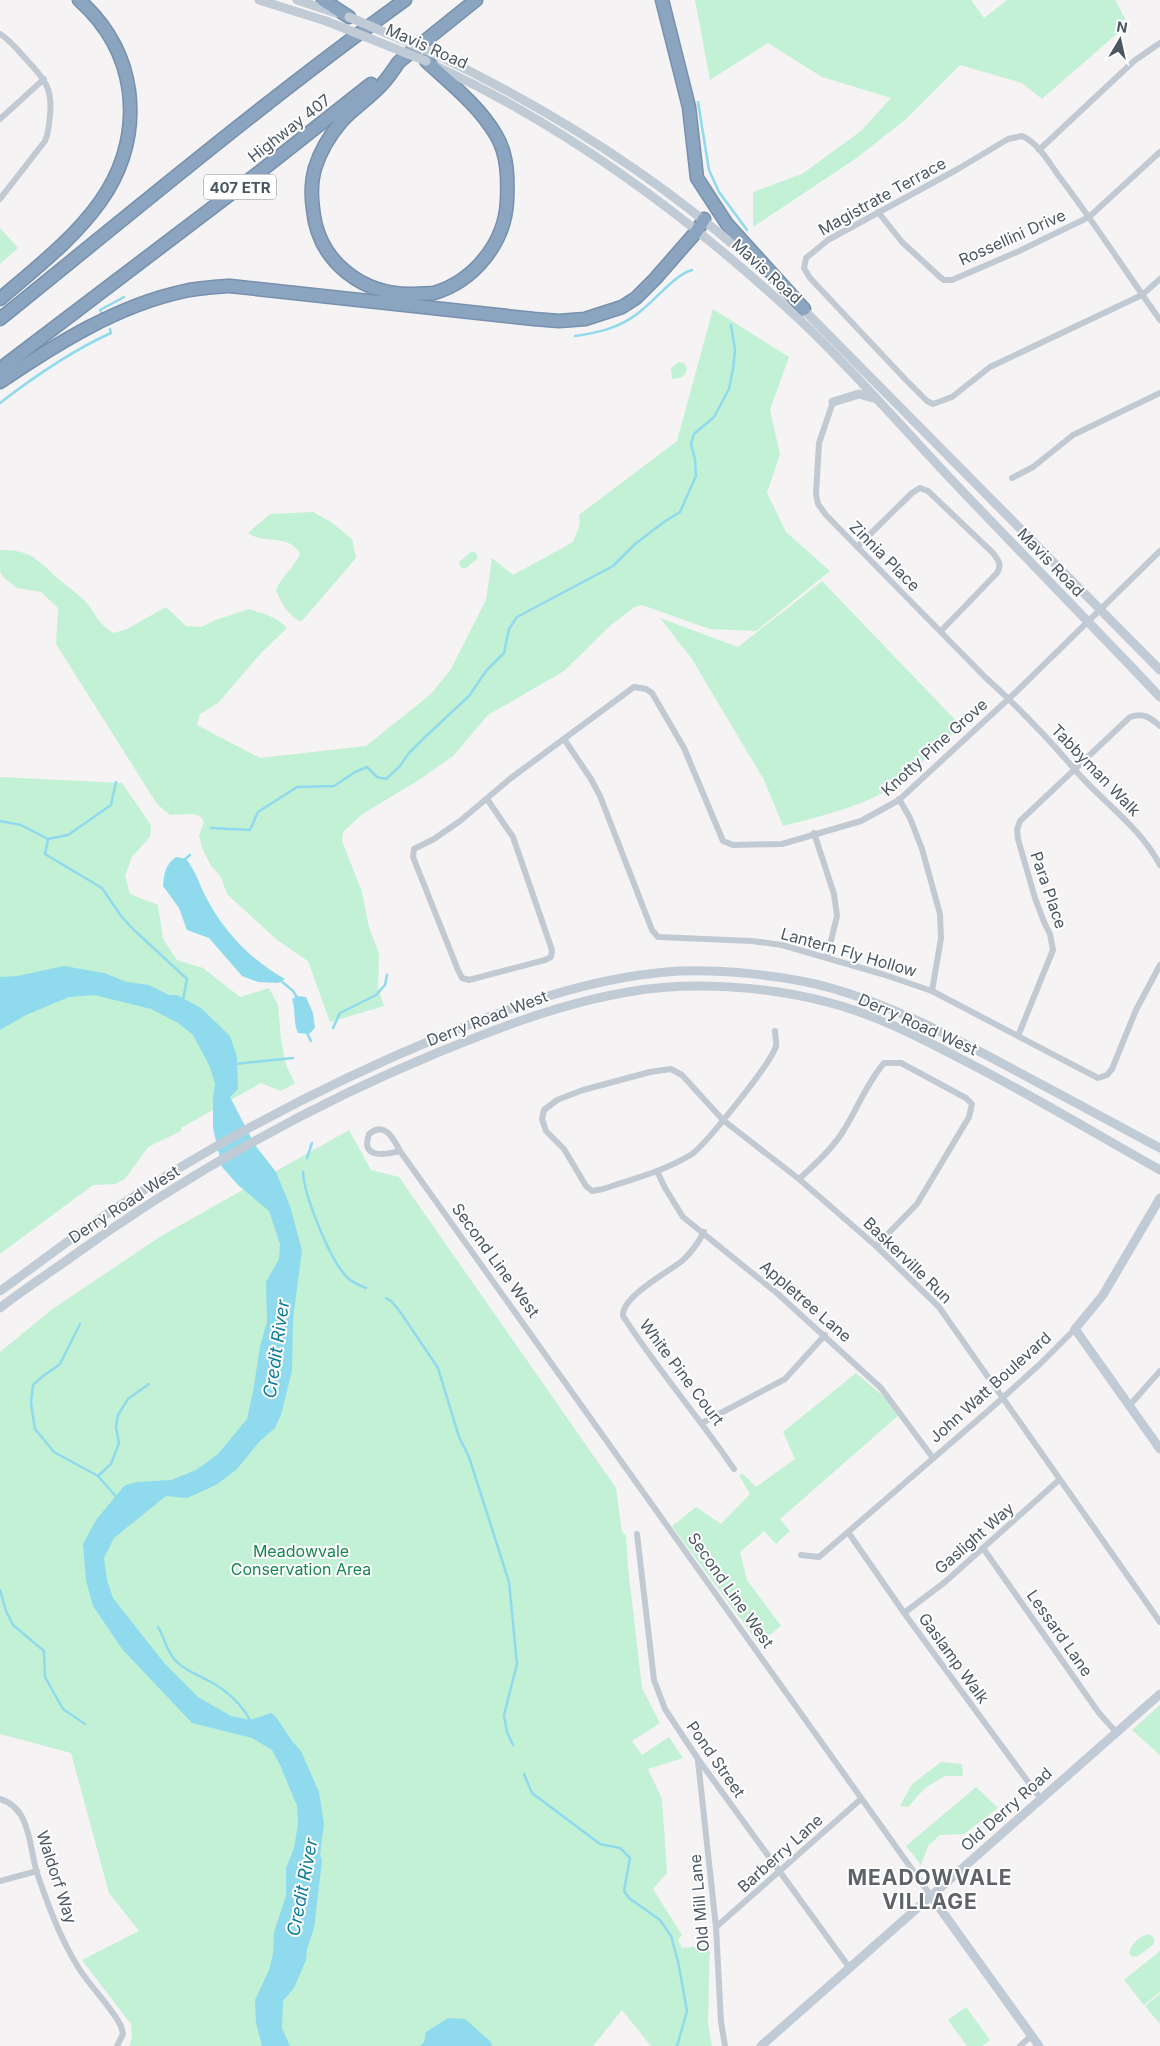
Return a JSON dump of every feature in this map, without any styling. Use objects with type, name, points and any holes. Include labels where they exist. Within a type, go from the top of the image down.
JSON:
[{"type":"highway","points":[[0,299],[72,237],[95,210],[113,183],[127,146],[131,107],[127,76],[112,39],[92,12],[79,0]]},
{"type":"highway","points":[[322,0],[348,17]]},
{"type":"highway","points":[[348,42],[356,28],[390,0]]},
{"type":"highway","name":"Highway 407","points":[[0,319],[240,125],[405,0]]},
{"type":"highway","name":"Highway 407","points":[[0,369],[254,176],[476,0]]},
{"type":"highway","points":[[662,0],[689,107],[697,178],[728,224],[807,313]]},
{"type":"highway","points":[[398,63],[384,82],[341,122],[321,152],[311,190],[314,223],[321,242],[330,257],[362,284],[380,291],[402,294],[433,293],[464,279],[481,264],[494,246],[507,210],[508,172],[497,137],[485,118],[431,58]]},
{"type":"highway","points":[[0,382],[72,337],[145,302],[185,291],[230,286],[534,319],[559,321],[585,320],[622,307],[636,298],[697,231],[704,219]]},
{"type":"main road","name":"Mavis Road","points":[[259,0],[326,21],[483,77],[621,159],[671,193],[704,219],[807,313],[1160,670]]},
{"type":"main road","name":"Mavis Road","points":[[297,0],[348,17],[431,58],[546,124],[614,168],[724,252],[802,322],[1160,697]]},
{"type":"main road","points":[[833,402],[859,394],[876,399]]},
{"type":"main road","name":"Derry Road West","points":[[0,1291],[110,1212],[184,1166],[276,1113],[374,1064],[510,1008],[567,991],[626,977],[668,972],[710,972],[776,977],[829,987],[880,1004],[933,1026],[1160,1148]]},
{"type":"main road","name":"Derry Road West","points":[[0,1308],[116,1224],[186,1180],[285,1125],[381,1076],[520,1020],[565,1005],[629,992],[670,987],[711,987],[782,994],[826,1002],[873,1017],[927,1041],[1006,1082],[1160,1170]]},
{"type":"main road","name":"John Watt Boulevard","points":[[1075,1329],[1103,1295],[1160,1198]]},
{"type":"main road","points":[[1075,1329],[1160,1449]]},
{"type":"main road","name":"Old Derry Road","points":[[761,2046],[1160,1694]]},
{"type":"main road","name":"Second Line West","points":[[931,1896],[1038,2046]]},
{"type":"street","points":[[0,34],[11,42],[44,79],[52,100],[48,133],[45,141],[0,199]]},
{"type":"street","points":[[1039,150],[1134,61],[1160,43]]},
{"type":"street","points":[[0,119],[44,79]]},
{"type":"street","name":"Magistrate Terrace","points":[[1142,295],[990,367],[952,397],[934,404],[927,401],[905,379],[810,278],[804,268],[806,258],[828,240],[1013,137],[1022,136],[1034,143],[1089,217],[1160,320]]},
{"type":"street","name":"Rossellini Drive","points":[[878,212],[902,242],[940,277],[952,280],[1017,252],[1089,217],[1160,152]]},
{"type":"street","points":[[1142,295],[1160,279]]},
{"type":"street","points":[[1012,478],[1033,467],[1073,434],[1160,393]]},
{"type":"street","name":"Zinnia Place","points":[[833,402],[820,444],[817,499],[826,515],[1008,698]]},
{"type":"street","points":[[857,547],[907,498],[920,488],[928,491],[993,553],[1001,567],[997,574],[941,631]]},
{"type":"street","name":"Knotty Pine Grove","points":[[487,799],[513,838],[552,950],[551,957],[545,960],[469,980],[462,978],[458,970],[413,856],[414,849],[447,830],[511,778],[634,687],[643,688],[652,694],[684,748],[723,841],[732,845],[768,846],[782,844],[814,833],[861,821],[878,813],[916,786],[1160,551]]},
{"type":"street","name":"Tabbyman Walk","points":[[1008,698],[1076,770],[1123,816],[1151,849],[1160,865]]},
{"type":"street","name":"Para Place","points":[[1018,1036],[1054,950],[1050,934],[1035,898],[1018,839],[1018,825],[1130,717],[1136,715],[1147,716],[1160,726]]},
{"type":"street","name":"Lantern Fly Hollow","points":[[564,739],[600,796],[642,907],[655,935],[665,938],[752,941],[782,945],[827,957],[932,991],[1093,1077],[1103,1077],[1112,1069],[1136,1010],[1160,965]]},
{"type":"street","points":[[899,799],[910,818],[922,850],[940,914],[941,938],[932,991]]},
{"type":"street","points":[[814,833],[834,894],[837,916],[827,957]]},
{"type":"street","points":[[657,1171],[693,1153],[722,1120],[762,1070],[776,1046],[774,1031]]},
{"type":"street","points":[[799,1179],[832,1146],[842,1133],[874,1074],[884,1063],[901,1063],[966,1098],[972,1104],[969,1117],[926,1190],[917,1204],[876,1246]]},
{"type":"street","name":"Baskerville Run","points":[[657,1171],[592,1191],[586,1186],[564,1149],[546,1131],[542,1119],[544,1110],[557,1100],[583,1090],[650,1072],[671,1069],[682,1075],[722,1120],[799,1179],[876,1246],[939,1307],[1160,1622]]},
{"type":"street","name":"Second Line West","points":[[400,1151],[387,1155],[375,1154],[366,1143],[368,1134],[377,1129],[387,1130],[400,1151],[931,1896]]},
{"type":"street","name":"Appletree Lane","points":[[657,1171],[665,1188],[684,1217],[778,1294],[881,1388],[933,1458]]},
{"type":"street","name":"White Pine Court","points":[[704,1232],[696,1246],[683,1260],[629,1300],[623,1312],[640,1342],[702,1422],[734,1469]]},
{"type":"street","name":"John Watt Boulevard","points":[[801,1555],[819,1557],[1002,1398],[1075,1329]]},
{"type":"street","points":[[702,1422],[785,1379],[825,1335]]},
{"type":"street","points":[[1129,1406],[1160,1371]]},
{"type":"street","name":"Gaslight Way","points":[[904,1613],[984,1548],[1059,1480]]},
{"type":"street","name":"Gaslamp Walk","points":[[848,1532],[904,1613],[1040,1798]]},
{"type":"street","name":"Pond Street","points":[[637,1534],[654,1680],[665,1709],[698,1759],[849,1967]]},
{"type":"street","name":"Lessard Lane","points":[[984,1548],[1099,1713],[1116,1732]]},
{"type":"street","name":"Old Mill Lane","points":[[698,1759],[716,1927],[721,2022],[725,2046]]},
{"type":"street","name":"Waldorf Way","points":[[0,1799],[8,1802],[21,1812],[37,1871],[55,1924],[78,1967],[122,2026],[123,2034],[117,2046]]},
{"type":"street","name":"Barberry Lane","points":[[716,1927],[861,1799]]},
{"type":"street","points":[[0,1881],[37,1871]]},
{"type":"street","points":[[1020,2046],[1031,2036]]},
{"type":"green space","points":[[695,0],[971,0],[984,18],[1007,0],[1115,0],[1128,24],[1042,99],[1022,83],[960,65],[906,119],[858,157],[753,227],[753,192],[802,174],[861,131],[891,98],[822,77],[768,43],[710,80]]},
{"type":"green space","points":[[0,228],[18,248],[0,264]]},
{"type":"green space","points":[[713,309],[789,357],[770,410],[780,454],[767,493],[786,532],[830,571],[756,631],[710,629],[642,605],[633,608],[610,626],[564,671],[488,715],[453,756],[422,778],[361,815],[343,832],[342,841],[362,892],[369,927],[379,954],[378,988],[384,1006],[330,1022],[308,961],[277,940],[227,894],[221,877],[211,866],[202,848],[199,835],[204,822],[200,816],[193,814],[170,815],[157,804],[56,644],[58,608],[41,592],[17,588],[4,578],[0,572],[0,550],[21,552],[35,558],[83,599],[100,621],[114,633],[127,629],[166,607],[186,626],[202,627],[213,621],[248,609],[274,618],[287,628],[262,652],[218,703],[200,714],[197,725],[260,758],[366,746],[431,694],[451,669],[486,600],[492,558],[513,575],[573,542],[580,524],[579,515],[677,441]]},
{"type":"green space","points":[[679,362],[684,363],[687,368],[686,371],[682,376],[672,379],[671,368]]},
{"type":"green space","points":[[313,512],[331,522],[352,539],[356,558],[301,622],[292,616],[280,600],[276,590],[300,554],[296,548],[284,541],[262,538],[248,533],[270,514]]},
{"type":"green space","points":[[472,551],[476,553],[478,558],[466,568],[461,568],[459,562]]},
{"type":"green space","points":[[822,581],[961,726],[904,778],[884,792],[856,805],[783,826],[764,780],[692,659],[660,618],[738,647]]},
{"type":"green space","points":[[0,777],[122,783],[151,825],[150,837],[132,857],[125,876],[130,894],[158,905],[163,939],[177,960],[203,968],[240,997],[269,988],[278,1005],[281,1039],[286,1065],[295,1083],[281,1091],[261,1083],[181,1128],[181,1131],[148,1147],[125,1179],[115,1184],[93,1185],[0,1254]]},
{"type":"green space","name":"Meadowvale Conservation Area","points":[[349,1130],[371,1170],[399,1177],[616,1488],[622,1532],[626,1535],[642,1688],[660,1723],[632,1741],[642,1755],[669,1737],[683,1758],[648,1769],[662,1799],[667,1873],[653,1889],[682,1935],[678,1940],[682,1948],[710,1945],[708,2022],[712,2046],[651,2046],[622,2010],[593,2046],[129,2046],[132,2037],[131,2024],[82,1960],[139,1931],[109,1893],[71,1753],[0,1734],[0,1352],[51,1310],[161,1236]]},
{"type":"green space","points":[[856,1373],[883,1396],[899,1415],[780,1519],[790,1531],[776,1544],[764,1531],[740,1552],[747,1580],[781,1626],[759,1644],[672,1526],[696,1507],[721,1524],[750,1494],[739,1475],[743,1474],[756,1487],[795,1459],[783,1432]]},
{"type":"green space","points":[[1160,1705],[1160,1755],[1132,1730]]},
{"type":"green space","points":[[941,1762],[962,1764],[963,1776],[945,1776],[925,1788],[908,1807],[900,1806],[912,1784]]},
{"type":"green space","points":[[976,1787],[998,1808],[964,1834],[940,1835],[928,1846],[921,1865],[906,1846]]},
{"type":"green space","points":[[1150,1934],[1154,1939],[1154,1944],[1138,1956],[1132,1957],[1129,1953],[1134,1943],[1142,1936]]},
{"type":"green space","points":[[1160,1951],[1160,1992],[1144,2005],[1124,1980]]},
{"type":"green space","points":[[1160,1994],[1160,2024],[1145,2006]]},
{"type":"green space","points":[[966,2007],[990,2040],[982,2046],[967,2046],[948,2020]]},
{"type":"water","points":[[176,857],[186,859],[190,864],[213,910],[230,933],[250,954],[285,979],[278,983],[258,982],[242,976],[209,938],[187,930],[179,908],[163,886],[169,863]]},
{"type":"water","name":"Credit River","points":[[64,966],[104,973],[127,982],[149,985],[169,995],[177,995],[201,1008],[230,1036],[237,1057],[238,1089],[230,1097],[255,1145],[276,1172],[290,1206],[302,1250],[293,1320],[292,1371],[281,1415],[275,1428],[260,1441],[237,1469],[216,1485],[187,1498],[166,1496],[114,1538],[104,1558],[107,1580],[113,1598],[165,1664],[198,1697],[231,1716],[250,1720],[271,1713],[276,1717],[301,1751],[319,1792],[324,1824],[320,1854],[322,1861],[314,1928],[307,1949],[306,1960],[294,1988],[283,2001],[282,2028],[290,2046],[262,2046],[256,2023],[255,2000],[269,1970],[273,1954],[274,1932],[286,1896],[286,1868],[294,1848],[298,1824],[297,1806],[272,1750],[252,1738],[192,1723],[122,1649],[93,1606],[86,1580],[83,1544],[96,1520],[124,1486],[136,1482],[171,1480],[196,1470],[218,1454],[247,1419],[260,1346],[267,1322],[266,1282],[279,1259],[280,1244],[269,1211],[238,1185],[222,1167],[213,1128],[215,1084],[210,1067],[193,1035],[178,1023],[151,1009],[94,995],[69,997],[26,1015],[0,1030],[0,977],[17,976]]},
{"type":"water","points":[[297,996],[306,997],[313,1013],[315,1028],[309,1034],[298,1033],[296,1029],[292,999]]},
{"type":"water","points":[[448,2018],[465,2019],[491,2042],[492,2046],[420,2046],[424,2042],[426,2032]]},
{"type":"waterway","points":[[698,102],[709,170],[719,192],[747,230]]},
{"type":"waterway","points":[[575,336],[608,329],[623,323],[643,309],[678,277],[692,270]]},
{"type":"waterway","points":[[102,314],[100,310],[124,297]]},
{"type":"waterway","points":[[211,828],[250,830],[258,812],[297,787],[334,786],[355,772],[367,767],[377,777],[386,779],[400,766],[409,753],[469,696],[486,671],[504,653],[509,629],[517,617],[613,566],[635,544],[680,512],[696,476],[695,459],[691,444],[694,434],[714,417],[729,389],[735,350],[731,325]]},
{"type":"waterway","points":[[0,403],[54,365],[111,333],[110,329]]},
{"type":"waterway","points":[[0,821],[21,825],[48,839],[68,835],[111,805],[116,782]]},
{"type":"waterway","points":[[48,839],[45,854],[102,888],[121,916],[134,930],[187,979],[183,1000]]},
{"type":"waterway","points":[[183,861],[190,855]]},
{"type":"waterway","points":[[333,1028],[340,1013],[376,995],[385,985],[387,975]]},
{"type":"waterway","points":[[280,980],[293,991],[298,999]]},
{"type":"waterway","points":[[306,1031],[311,1041]]},
{"type":"waterway","points":[[235,1064],[293,1058]]},
{"type":"waterway","points":[[307,1158],[312,1143]]},
{"type":"waterway","points":[[303,1172],[313,1212],[334,1259],[349,1279],[366,1288]]},
{"type":"waterway","points":[[386,1298],[401,1313],[438,1368],[459,1437],[469,1457],[509,1582],[517,1664],[504,1715],[507,1732],[513,1745]]},
{"type":"waterway","points":[[80,1324],[60,1364],[33,1385],[31,1403],[35,1429],[54,1452],[98,1476],[118,1499]]},
{"type":"waterway","points":[[98,1476],[111,1464],[119,1443],[116,1427],[118,1415],[128,1399],[149,1384]]},
{"type":"waterway","points":[[0,1590],[6,1611],[13,1625],[44,1651],[45,1677],[63,1709],[85,1724]]},
{"type":"waterway","points":[[158,1627],[170,1653],[176,1661],[187,1670],[227,1693],[238,1703],[250,1720]]},
{"type":"waterway","points":[[524,1774],[532,1793],[600,1844],[620,1848],[630,1858],[624,1891],[629,1898],[660,1920],[671,1936],[678,1961],[687,2011],[677,2046]]},
{"type":"district","name":"MEADOWVALE VILLAGE","points":[[930,1889]]}]
